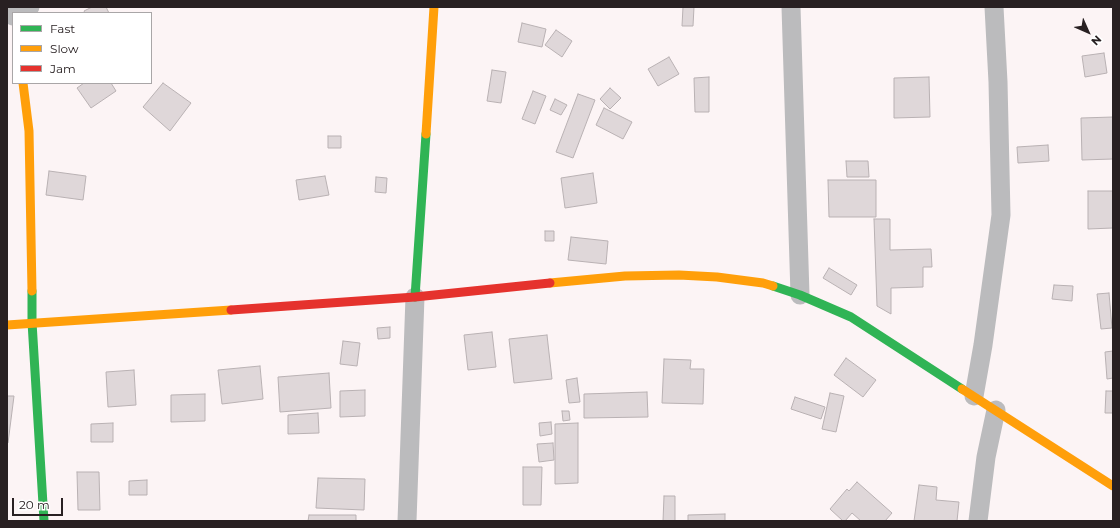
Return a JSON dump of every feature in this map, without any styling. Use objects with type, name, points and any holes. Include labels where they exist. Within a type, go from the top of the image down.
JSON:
[{"type":"main road","points":[[415,297],[434,7]]},
{"type":"main road","points":[[23,84],[29,131],[32,322],[44,521]]},
{"type":"main road","points":[[7,324],[415,297],[625,276],[679,275],[717,277],[762,283],[800,295],[851,317],[1113,486]]},
{"type":"street","points":[[792,7],[800,295]]},
{"type":"street","points":[[974,396],[983,345],[1001,215],[998,82],[994,7]]},
{"type":"street","points":[[407,521],[415,297]]},
{"type":"street","points":[[978,521],[986,457],[996,410]]},
{"type":"building","points":[[92,7],[106,7],[108,12],[84,12]]},
{"type":"building","points":[[683,7],[694,7],[693,26],[682,26]]},
{"type":"building","points":[[522,23],[546,29],[542,47],[518,42]]},
{"type":"building","points":[[556,30],[572,41],[562,57],[545,45]]},
{"type":"building","points":[[1104,53],[1107,73],[1085,77],[1082,56]]},
{"type":"building","points":[[669,57],[679,74],[658,86],[648,69]]},
{"type":"building","points":[[492,70],[506,72],[501,103],[487,101]]},
{"type":"building","points":[[709,77],[709,112],[695,112],[694,78]]},
{"type":"building","points":[[929,77],[930,117],[894,118],[894,78]]},
{"type":"building","points":[[163,83],[191,103],[170,131],[143,107]]},
{"type":"building","points":[[83,84],[112,84],[116,91],[91,108],[77,88]]},
{"type":"building","points":[[610,88],[621,98],[610,109],[600,99]]},
{"type":"building","points":[[533,91],[546,96],[535,124],[522,119]]},
{"type":"building","points":[[578,94],[595,100],[573,158],[556,152]]},
{"type":"building","points":[[555,99],[567,105],[561,115],[550,110]]},
{"type":"building","points":[[604,108],[632,122],[623,139],[596,125]]},
{"type":"building","points":[[1113,117],[1113,159],[1082,160],[1081,118]]},
{"type":"building","points":[[328,136],[341,136],[341,148],[328,148]]},
{"type":"building","points":[[1048,145],[1049,161],[1018,163],[1017,147]]},
{"type":"building","points":[[846,161],[868,161],[869,177],[847,177]]},
{"type":"building","points":[[49,171],[86,176],[83,200],[46,195]]},
{"type":"building","points":[[593,173],[597,203],[565,208],[561,178]]},
{"type":"building","points":[[325,176],[329,195],[299,200],[296,180]]},
{"type":"building","points":[[376,177],[387,178],[386,193],[375,192]]},
{"type":"building","points":[[828,180],[876,180],[876,217],[829,217]]},
{"type":"building","points":[[1088,191],[1113,191],[1113,228],[1088,229]]},
{"type":"building","points":[[874,219],[890,219],[890,250],[931,249],[932,267],[923,267],[923,287],[891,288],[891,314],[877,306]]},
{"type":"building","points":[[545,231],[554,231],[554,241],[545,241]]},
{"type":"building","points":[[571,237],[608,241],[606,264],[568,260]]},
{"type":"building","points":[[829,268],[857,285],[851,295],[823,278]]},
{"type":"building","points":[[1054,285],[1073,286],[1072,301],[1052,299]]},
{"type":"building","points":[[1109,293],[1112,328],[1101,329],[1097,294]]},
{"type":"building","points":[[390,327],[390,338],[378,339],[377,328]]},
{"type":"building","points":[[492,332],[496,367],[468,370],[464,335]]},
{"type":"building","points":[[547,335],[552,379],[514,383],[509,339]]},
{"type":"building","points":[[343,341],[360,343],[357,366],[340,364]]},
{"type":"building","points":[[1113,351],[1113,378],[1107,379],[1105,352]]},
{"type":"building","points":[[846,358],[876,380],[863,397],[834,375]]},
{"type":"building","points":[[664,359],[691,360],[690,369],[704,369],[703,404],[662,403]]},
{"type":"building","points":[[260,366],[263,399],[222,404],[218,370]]},
{"type":"building","points":[[134,370],[136,405],[108,407],[106,372]]},
{"type":"building","points":[[329,373],[331,408],[280,412],[278,377]]},
{"type":"building","points":[[577,378],[580,402],[569,403],[566,380]]},
{"type":"building","points":[[365,390],[365,416],[340,417],[340,391]]},
{"type":"building","points":[[1106,391],[1113,391],[1113,413],[1105,413]]},
{"type":"building","points":[[647,392],[648,417],[584,418],[584,394]]},
{"type":"building","points":[[830,393],[844,396],[836,432],[822,429]]},
{"type":"building","points":[[205,394],[205,421],[171,422],[171,395]]},
{"type":"building","points":[[7,396],[14,396],[8,443],[7,442]]},
{"type":"building","points":[[795,397],[825,407],[821,419],[791,409]]},
{"type":"building","points":[[562,411],[569,411],[570,420],[563,421]]},
{"type":"building","points":[[318,413],[319,433],[288,434],[288,415]]},
{"type":"building","points":[[551,422],[552,434],[540,436],[539,423]]},
{"type":"building","points":[[113,423],[113,442],[91,442],[91,424]]},
{"type":"building","points":[[578,423],[578,483],[555,484],[555,424]]},
{"type":"building","points":[[553,443],[554,460],[539,462],[537,444]]},
{"type":"building","points":[[523,467],[542,467],[541,505],[523,505]]},
{"type":"building","points":[[77,472],[99,472],[100,510],[78,510]]},
{"type":"building","points":[[318,478],[365,479],[364,510],[316,508]]},
{"type":"building","points":[[147,480],[147,495],[129,495],[129,481]]},
{"type":"building","points":[[857,482],[892,513],[885,521],[861,521],[852,513],[845,521],[843,521],[830,509],[847,489],[849,491]]},
{"type":"building","points":[[919,485],[937,487],[936,500],[959,502],[957,521],[914,521]]},
{"type":"building","points":[[664,496],[675,496],[675,521],[663,521]]},
{"type":"building","points":[[725,514],[725,521],[688,521],[688,515]]},
{"type":"building","points":[[309,515],[356,515],[356,521],[308,521]]},
{"type":"traffic: fast","points":[[415,297],[426,134]]},
{"type":"traffic: fast","points":[[773,286],[800,295],[851,317],[962,389]]},
{"type":"traffic: fast","points":[[32,291],[32,322],[44,521]]},
{"type":"traffic: slow","points":[[426,134],[434,7]]},
{"type":"traffic: slow","points":[[23,84],[29,131],[32,291]]},
{"type":"traffic: slow","points":[[550,283],[625,276],[679,275],[717,277],[763,283],[773,286]]},
{"type":"traffic: slow","points":[[7,325],[231,310]]},
{"type":"traffic: slow","points":[[962,389],[1113,486]]},
{"type":"traffic: jam","points":[[231,310],[415,297],[550,283]]}]
